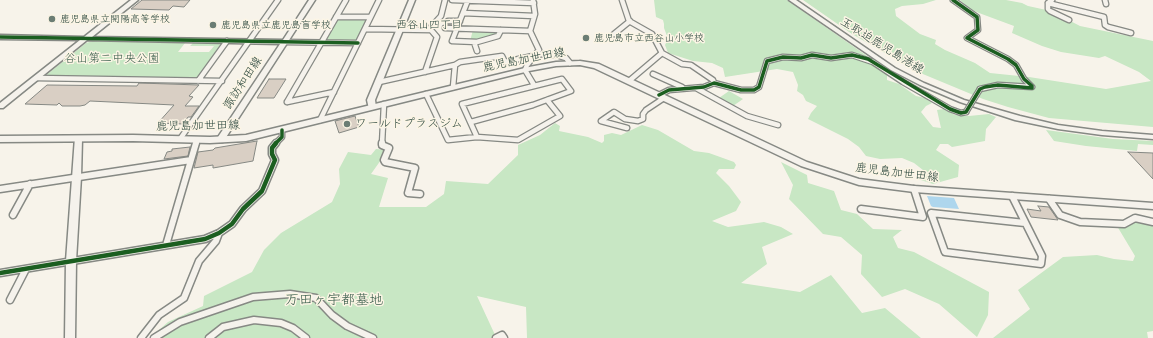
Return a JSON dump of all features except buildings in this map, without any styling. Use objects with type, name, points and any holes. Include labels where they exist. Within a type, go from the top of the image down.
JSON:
[{"type":"main road","name":"鹿児島加世田線","points":[[0,139],[220,140],[246,138],[525,70],[550,65],[580,63],[596,66],[822,172],[860,182],[914,189],[1153,206]]},
{"type":"street","points":[[0,106],[135,0]]},
{"type":"street","points":[[180,139],[278,0]]},
{"type":"street","name":"諏訪和田線","points":[[220,140],[312,0]]},
{"type":"street","points":[[334,92],[287,102],[346,0]]},
{"type":"street","points":[[320,120],[379,0]]},
{"type":"street","points":[[372,107],[371,100],[412,0]]},
{"type":"street","points":[[429,29],[441,16],[445,0]]},
{"type":"street","points":[[452,0],[534,1],[534,16],[530,31],[538,48],[538,54],[527,65],[525,70],[534,86]]},
{"type":"street","points":[[468,0],[452,41],[474,42],[498,36],[501,30]]},
{"type":"street","points":[[622,0],[630,21],[652,34],[662,53],[682,64],[690,65],[713,80],[714,83],[741,90],[754,90],[759,87],[767,61],[783,58],[801,58],[812,55],[831,58],[852,54],[873,62],[903,82],[955,112],[966,112],[980,89],[985,87],[998,85],[1032,87],[1024,79],[1016,66],[1008,59],[966,38],[978,30],[977,19],[953,0]]},
{"type":"street","name":"玉取迫鹿児島港線","points":[[792,0],[893,69],[940,92],[1003,114],[1058,127],[1102,133],[1153,137]]},
{"type":"street","name":"玉取迫鹿児島港線","points":[[798,0],[900,68],[963,97],[1011,112],[1059,123],[1100,129],[1153,132]]},
{"type":"street","points":[[1048,3],[1052,0]]},
{"type":"street","points":[[1048,3],[1048,9],[1050,11],[1069,20]]},
{"type":"street","points":[[1048,3],[1104,17],[1105,24],[1108,27],[1131,33]]},
{"type":"street","points":[[463,14],[534,16]]},
{"type":"street","points":[[336,17],[370,17]]},
{"type":"street","points":[[448,21],[460,21]]},
{"type":"street","points":[[614,34],[630,21]]},
{"type":"street","points":[[365,28],[429,29],[437,37],[426,72]]},
{"type":"street","points":[[445,28],[530,31]]},
{"type":"street","points":[[0,37],[358,43]]},
{"type":"street","points":[[198,81],[226,41]]},
{"type":"street","points":[[474,42],[477,51]]},
{"type":"street","points":[[629,81],[662,53]]},
{"type":"street","points":[[379,82],[455,65],[460,62],[502,56],[504,62],[538,54],[556,55],[566,58],[570,63]]},
{"type":"street","points":[[453,87],[455,65]]},
{"type":"street","points":[[652,74],[675,83],[678,86],[687,88]]},
{"type":"street","points":[[36,78],[222,81]]},
{"type":"street","points":[[470,122],[547,100],[571,91],[562,79],[462,104],[476,137]]},
{"type":"street","points":[[627,128],[601,121],[614,112],[625,119],[638,121],[643,119],[642,114],[646,110],[669,90],[704,88],[714,83]]},
{"type":"street","points":[[696,88],[747,116],[778,125]]},
{"type":"street","points":[[426,94],[448,140],[476,137],[518,140],[560,116],[547,100]]},
{"type":"street","points":[[384,104],[382,146],[389,148],[384,162],[415,168],[408,193],[420,194]]},
{"type":"street","points":[[0,273],[204,239],[219,233],[232,224],[243,208],[262,191],[275,160],[272,154],[272,148],[282,137],[282,130]]},
{"type":"street","points":[[70,338],[71,261],[78,139]]},
{"type":"street","points":[[166,245],[197,140]]},
{"type":"street","points":[[0,189],[191,160]]},
{"type":"street","points":[[13,216],[30,184]]},
{"type":"street","points":[[861,209],[923,217],[914,189]]},
{"type":"street","points":[[1012,196],[1042,256],[1041,264],[945,252],[931,213],[1025,223]]},
{"type":"street","points":[[1049,199],[1060,215],[1080,222],[1124,224],[1135,218],[1153,222]]},
{"type":"street","points":[[141,338],[159,315],[184,298],[199,261],[216,240],[219,233]]},
{"type":"street","points":[[10,300],[26,269]]},
{"type":"street","points":[[154,338],[180,322],[253,297],[290,294],[316,298],[332,315],[347,326],[373,338]]},
{"type":"street","points":[[209,338],[223,327],[254,320],[281,323],[292,328],[306,338]]},
{"type":"street","points":[[496,338],[502,335],[504,338]]},
{"type":"green space","points":[[654,0],[787,0],[867,56],[887,75],[887,80],[899,84],[916,96],[925,98],[932,103],[926,106],[921,112],[933,127],[941,128],[937,110],[944,109],[955,115],[969,116],[989,114],[996,117],[986,129],[985,141],[952,147],[948,144],[940,144],[936,150],[959,165],[958,177],[933,184],[918,179],[928,174],[914,163],[902,158],[880,159],[866,156],[859,147],[848,139],[808,119],[817,106],[806,101],[803,95],[797,91],[798,85],[793,72],[777,69],[725,77],[723,68],[712,63],[693,61],[668,53],[665,45],[667,36],[663,20],[656,17]]},
{"type":"green space","points":[[803,0],[936,0],[923,4],[902,6],[895,9],[896,16],[920,34],[936,40],[935,44],[975,63],[990,73],[1029,77],[1106,89],[1151,81],[1139,72],[1105,56],[1099,58],[1061,52],[1042,46],[1012,33],[1014,26],[968,8],[960,0],[1006,0],[1022,3],[1028,6],[1051,11],[1080,26],[1153,41],[1153,127],[1049,118],[983,99],[918,72],[852,34]]},
{"type":"green space","points":[[337,19],[367,19],[357,40],[326,41]]},
{"type":"green space","points":[[473,30],[497,31],[497,34],[476,41],[470,41]]},
{"type":"green space","name":"谷山第二中央公園","points":[[93,41],[185,43],[178,52],[209,52],[214,46],[190,46],[193,43],[221,43],[223,45],[198,78],[194,79],[45,76],[86,43]]},
{"type":"green space","points":[[729,91],[743,99],[733,106],[719,98]]},
{"type":"green space","name":"万田ヶ宇都墓地","points":[[555,123],[560,126],[559,131],[588,137],[602,143],[604,141],[604,135],[612,133],[621,135],[642,125],[658,130],[694,151],[709,153],[734,162],[736,165],[734,169],[719,169],[716,173],[729,186],[741,202],[736,211],[712,221],[728,227],[764,222],[781,227],[793,234],[762,247],[767,264],[741,283],[800,292],[831,275],[862,313],[885,308],[921,338],[527,338],[526,307],[477,296],[496,337],[150,338],[168,322],[203,306],[204,296],[252,272],[264,250],[281,233],[332,202],[340,184],[339,169],[348,152],[371,155],[376,149],[388,150],[371,174],[388,178],[379,207],[426,207],[444,194],[446,181],[488,184],[518,155],[518,145],[540,135]]},
{"type":"green space","points":[[1046,130],[1113,139],[1153,141],[1153,145],[1138,144],[1137,151],[1086,146],[1054,141]]},
{"type":"green space","points":[[781,162],[807,175],[808,183],[834,191],[841,210],[857,214],[873,229],[902,230],[893,237],[898,248],[914,252],[989,292],[988,315],[977,337],[939,304],[905,289],[882,297],[861,274],[862,255],[841,237],[823,234],[789,199],[793,185]]},
{"type":"green space","points":[[1132,220],[1153,223],[1153,331],[1147,332],[1148,338],[993,338],[1030,309],[1018,290],[1063,257],[1097,255],[1133,261],[1135,256],[1117,226]]},
{"type":"water","points":[[927,196],[954,198],[959,209],[933,207],[931,206]]},
{"type":"cycle path","points":[[659,95],[669,90],[704,87],[714,83],[741,90],[754,90],[759,87],[767,61],[783,57],[801,58],[812,55],[831,58],[852,55],[868,59],[950,109],[961,113],[966,112],[980,89],[985,87],[998,85],[1032,88],[1032,86],[1024,79],[1016,65],[1008,59],[967,38],[978,30],[977,17],[953,0]]},
{"type":"cycle path","points":[[0,37],[358,43]]},
{"type":"cycle path","points":[[0,273],[205,239],[219,233],[232,224],[243,209],[262,191],[275,160],[272,154],[272,148],[282,137],[282,130]]},
{"type":"place","name":"鹿児島県立開陽高等学校","points":[[52,19]]},
{"type":"place","name":"鹿児島県立鹿児島盲学校","points":[[213,25]]},
{"type":"place","name":"鹿児島市立西谷山小学校","points":[[586,38]]},
{"type":"place","name":"ワールドプラスジム","points":[[347,124]]},
{"type":"district","name":"西谷山四丁目","points":[[429,25]]}]
